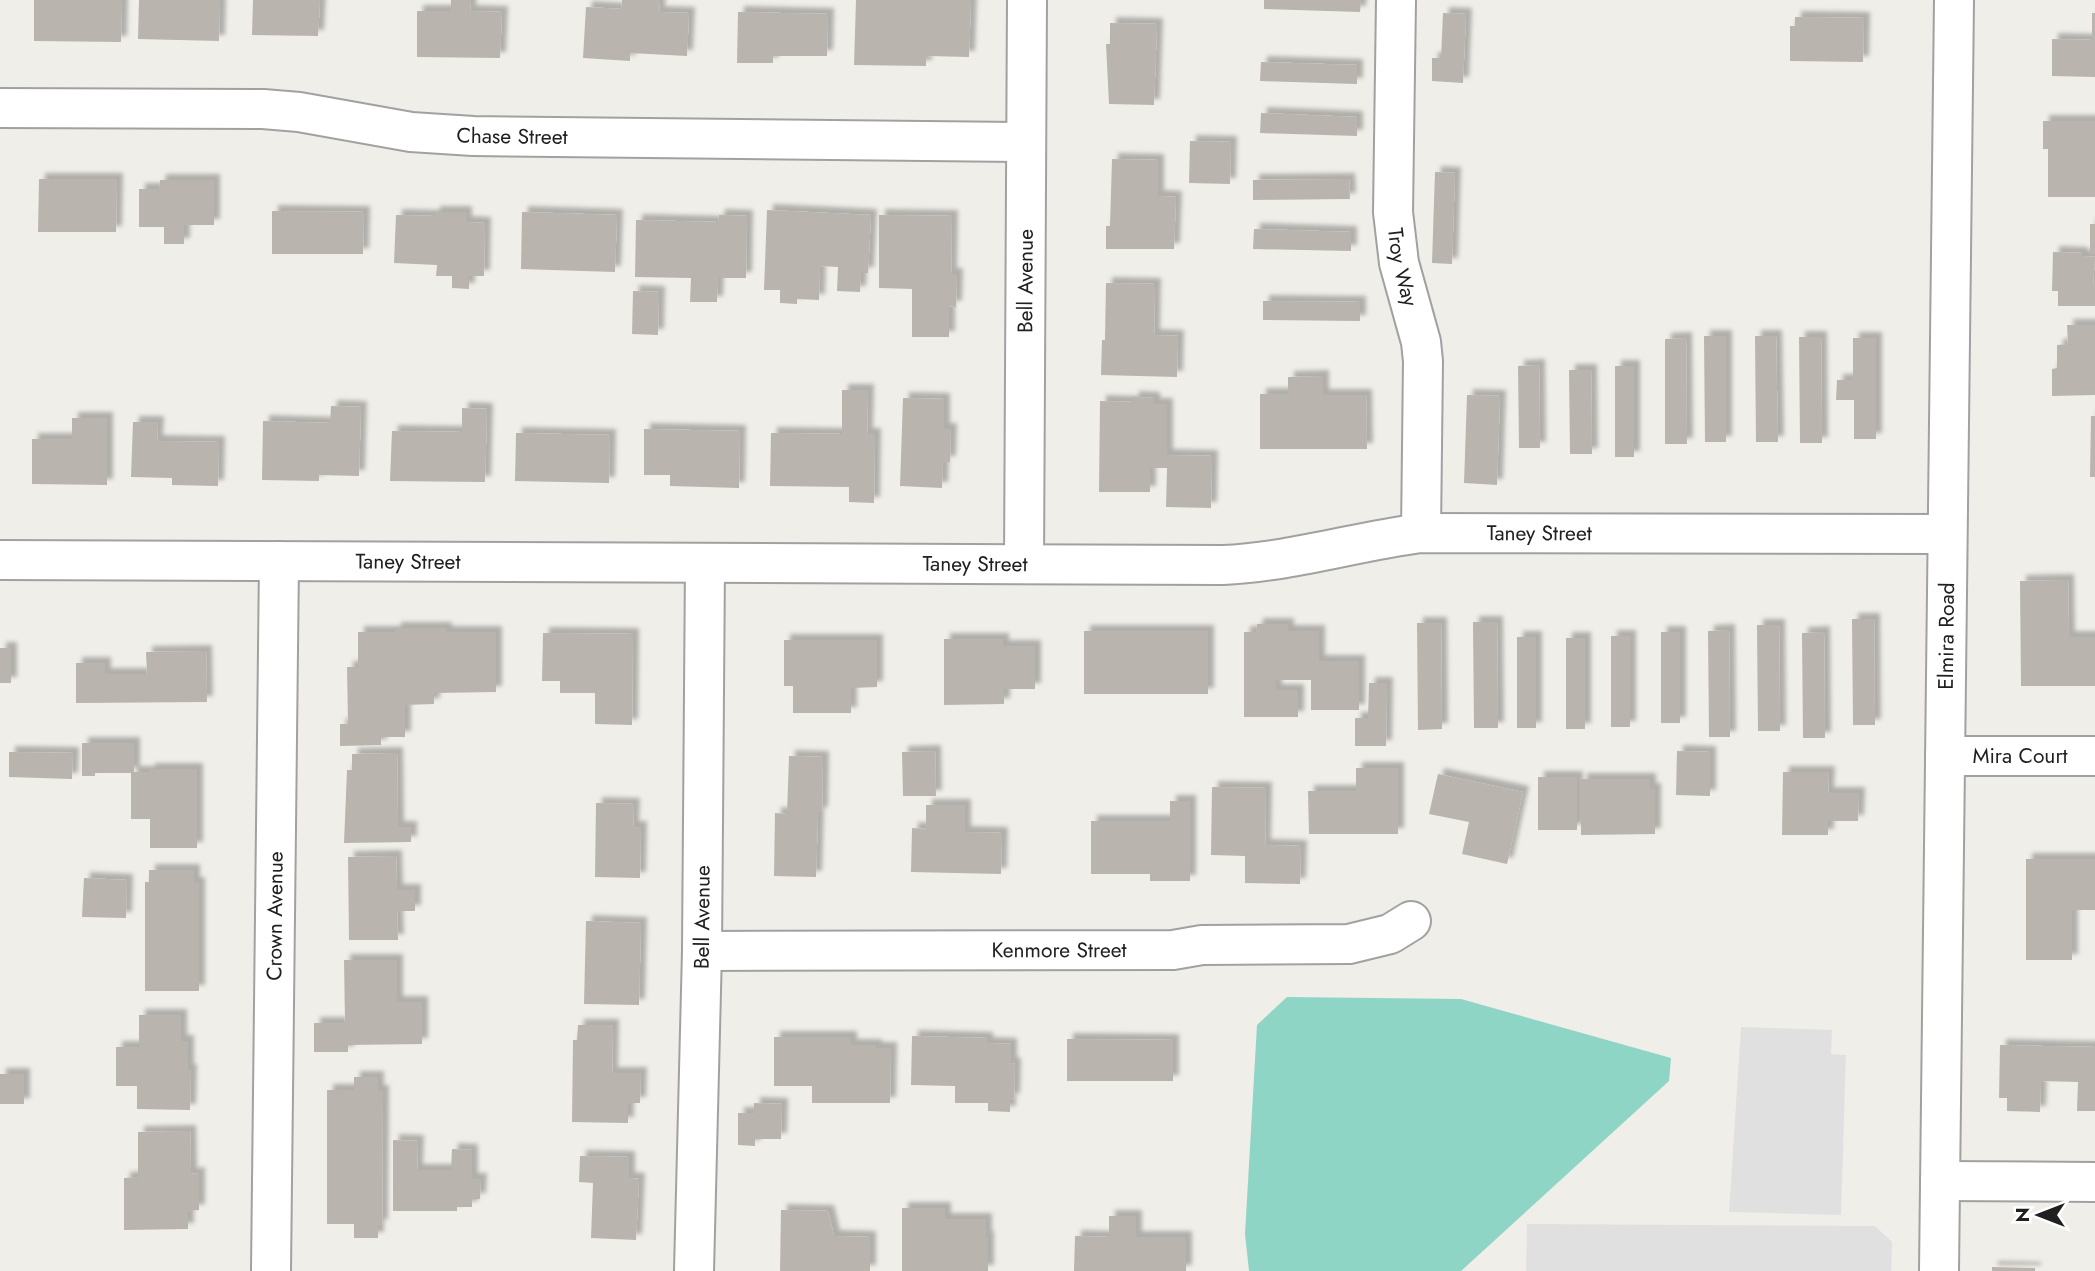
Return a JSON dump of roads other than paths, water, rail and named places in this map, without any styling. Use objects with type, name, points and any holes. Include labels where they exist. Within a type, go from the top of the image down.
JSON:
[{"type":"street","name":"Bell Avenue","points":[[1024,563],[1027,0]]},
{"type":"street","name":"Troy Way","points":[[1396,0],[1393,212],[1399,264],[1421,342],[1423,361],[1421,533]]},
{"type":"street","name":"Elmira Road","points":[[1939,1271],[1954,0]]},
{"type":"street","name":"Chase Street","points":[[0,107],[263,109],[299,112],[411,132],[473,136],[1025,142]]},
{"type":"street","name":"Taney Street","points":[[0,560],[1252,564],[1363,541],[1421,533],[1947,534]]},
{"type":"street","name":"Crown Avenue","points":[[271,1271],[279,561]]},
{"type":"street","name":"Bell Avenue","points":[[695,1271],[702,951],[705,563]]},
{"type":"street","name":"Mira Court","points":[[1945,756],[2095,756]]},
{"type":"street","name":"Kenmore Street","points":[[702,951],[1173,950],[1202,945],[1349,944],[1390,934],[1411,921]]},
{"type":"street","points":[[1940,1181],[2095,1182]]}]
